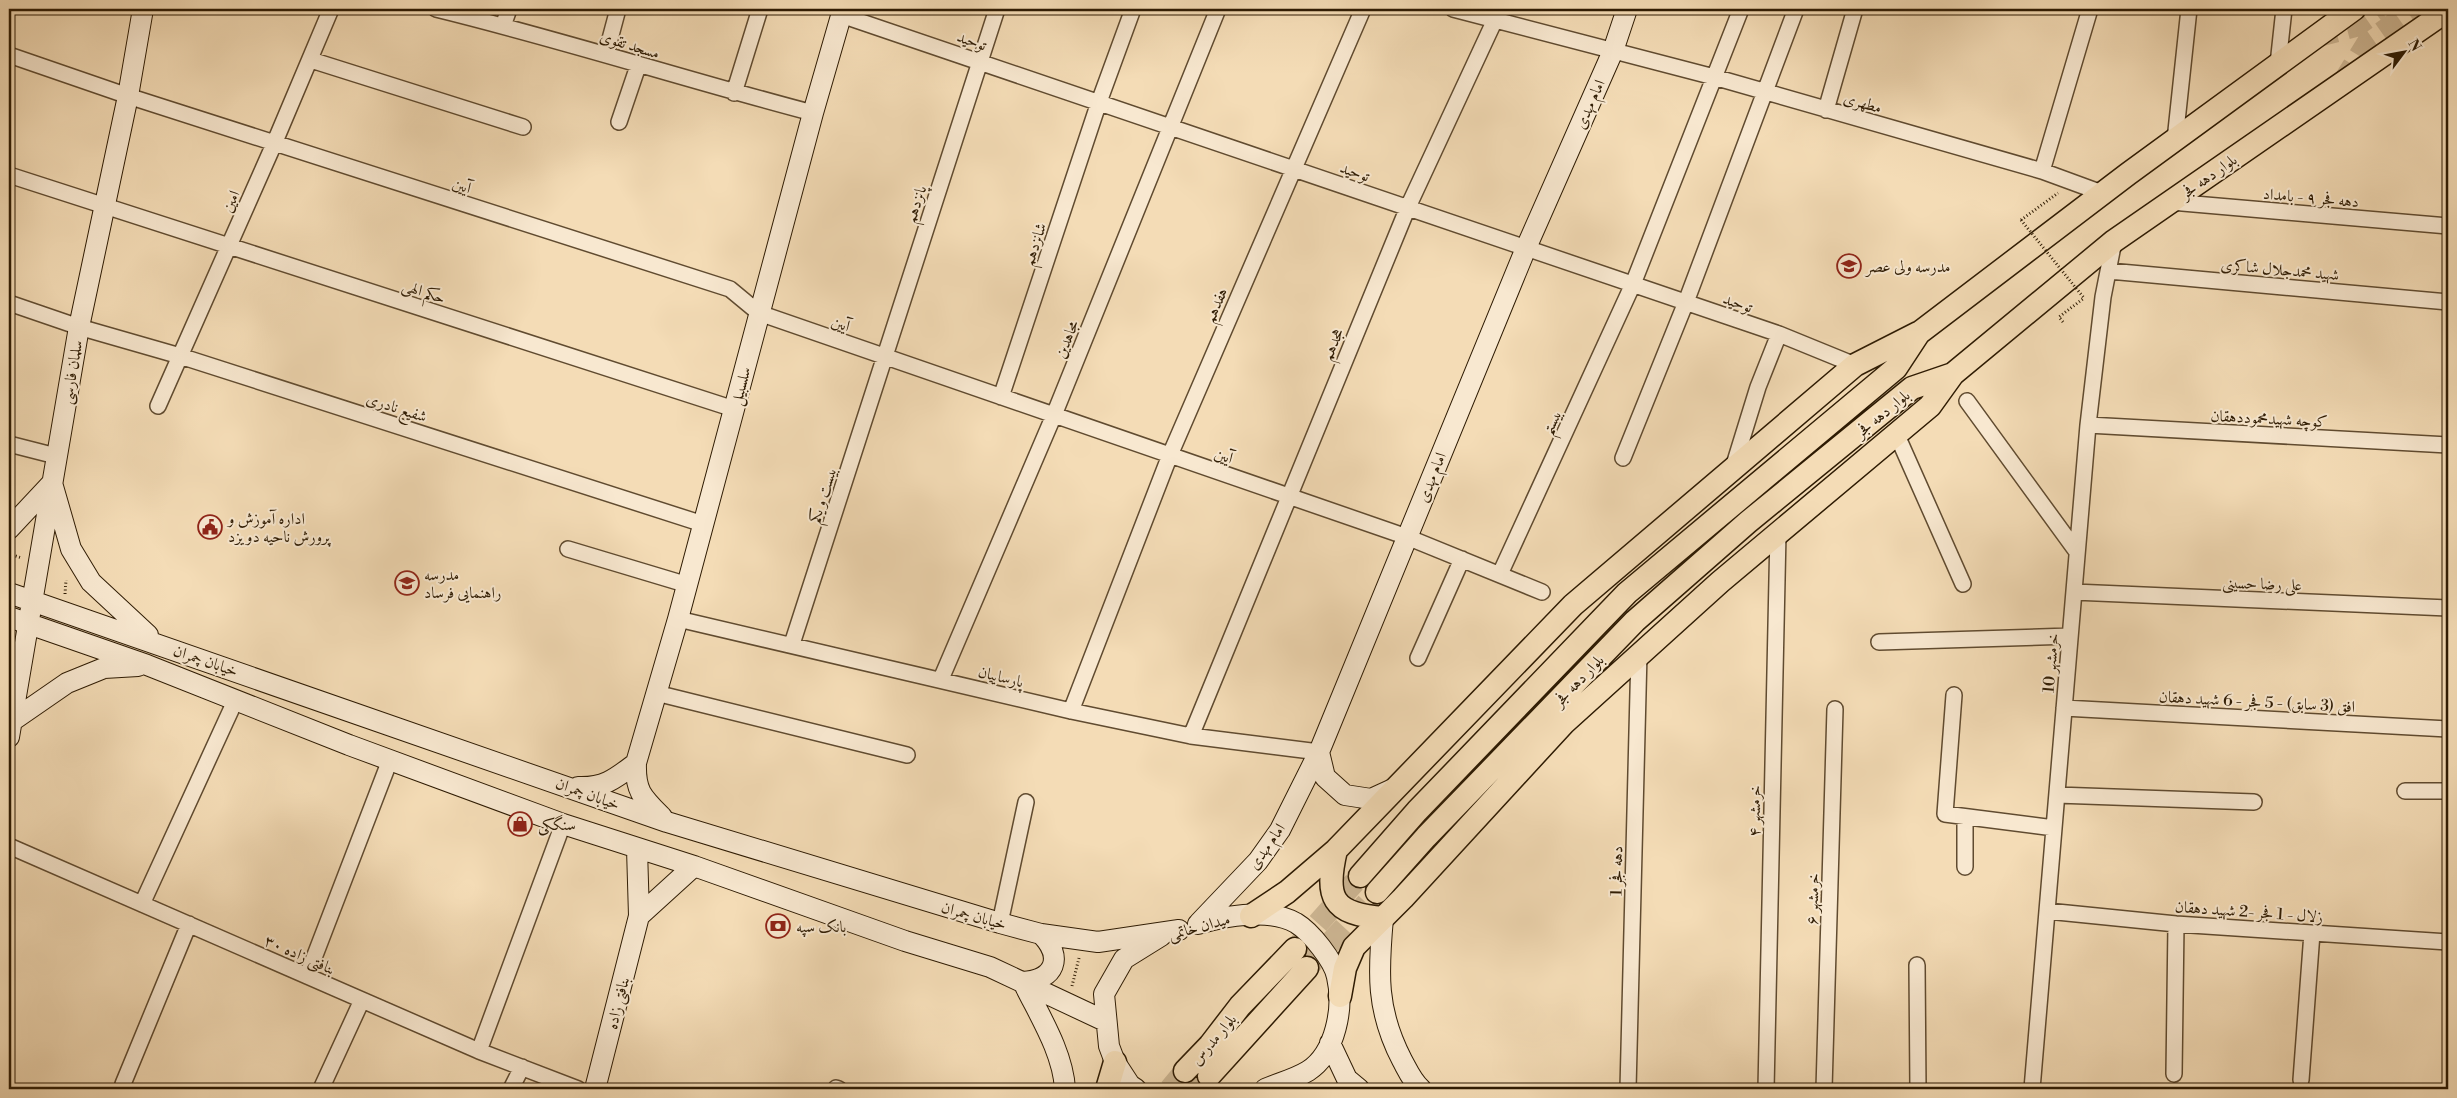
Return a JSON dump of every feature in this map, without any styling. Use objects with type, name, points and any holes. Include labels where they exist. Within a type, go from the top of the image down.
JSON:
[{"type":"main road","name":"سلمان فارسی","points":[[10,723],[34,601],[56,456],[79,328],[103,207],[128,96],[143,9]]},
{"type":"main road","name":"امام مهدی","points":[[1199,923],[1258,861],[1280,830],[1319,752],[1526,248],[1613,51],[1627,9]]},
{"type":"main road","name":"بلوار دهه فجر","points":[[1360,876],[1417,811],[1627,594],[1896,368],[1919,333],[2102,194],[2354,9]]},
{"type":"main road","name":"بلوار دهه فجر","points":[[1377,892],[1426,837],[1635,621],[1748,522],[1912,388],[1953,374],[2114,241],[2448,10]]},
{"type":"main road","name":"سلسبیل","points":[[667,822],[642,797],[635,783],[636,763],[688,585],[759,313],[842,12]]},
{"type":"main road","points":[[1251,916],[1287,892],[1336,850],[1394,788],[1510,673],[1573,605],[1855,365],[1919,333]]},
{"type":"main road","points":[[1340,996],[1345,968],[1354,947],[1564,723],[1639,653],[1778,533],[1930,406],[1953,374]]},
{"type":"main road","points":[[9,529],[52,483]]},
{"type":"main road","points":[[52,483],[71,549],[92,582],[125,616],[157,643]]},
{"type":"main road","name":"خیابان چمران","points":[[9,593],[247,674],[667,822],[1000,923],[1041,934],[1098,942],[1179,930]]},
{"type":"main road","name":"خیابان چمران","points":[[9,617],[148,665],[390,760],[563,824],[694,866],[905,941],[990,968],[1105,1021]]},
{"type":"main road","points":[[10,723],[67,683],[86,675],[104,668],[148,665]]},
{"type":"main road","points":[[236,699],[247,674]]},
{"type":"main road","points":[[1319,752],[1325,777],[1345,795],[1371,799],[1394,788]]},
{"type":"main road","points":[[568,786],[594,787],[613,780],[636,763]]},
{"type":"main road","name":"بنافتی زاده","points":[[595,1089],[640,916],[638,849]]},
{"type":"main road","points":[[1336,850],[1330,876],[1331,891],[1344,909],[1362,917],[1383,918]]},
{"type":"main road","points":[[640,916],[694,866]]},
{"type":"main road","name":"میدان خاتمی","points":[[1136,1089],[1130,1085],[1115,1062],[1109,1046],[1105,1021],[1104,994],[1124,959],[1157,938],[1199,923],[1230,916],[1270,916],[1296,923],[1321,947],[1337,975],[1340,996],[1337,1022],[1330,1043],[1320,1058],[1308,1071],[1265,1089]]},
{"type":"main road","points":[[1383,918],[1379,964],[1380,1002],[1393,1043],[1414,1083],[1421,1089]]},
{"type":"main road","points":[[1041,934],[1052,945],[1055,959],[1050,973],[1038,981],[1023,982],[1050,1037],[1065,1080],[1065,1089]]},
{"type":"main road","name":"بلوار مدرس","points":[[1185,1071],[1210,1045],[1240,1006],[1295,949]]},
{"type":"main road","name":"بلوار مدرس","points":[[1209,1076],[1307,968]]},
{"type":"main road","points":[[1330,1043],[1347,1078],[1359,1089]]},
{"type":"main road","points":[[1107,1089],[1115,1062]]},
{"type":"street","name":"امین","points":[[158,406],[332,9]]},
{"type":"street","name":"مسجد تقوی","points":[[436,9],[606,54],[638,66],[813,113]]},
{"type":"street","points":[[503,26],[509,9]]},
{"type":"street","points":[[606,54],[618,9]]},
{"type":"street","points":[[734,92],[760,9]]},
{"type":"street","name":"پانزدهم","points":[[885,357],[997,9]]},
{"type":"street","name":"شانزدهم","points":[[1002,397],[1099,102],[1132,9]]},
{"type":"street","name":"مجاهدین","points":[[941,679],[1054,415],[1218,9]]},
{"type":"street","name":"هفدهم","points":[[1071,711],[1170,455],[1292,168],[1363,9]]},
{"type":"street","points":[[1453,9],[1498,14],[1613,51]]},
{"type":"street","points":[[1633,284],[1741,9]]},
{"type":"street","points":[[1623,458],[1686,302],[1796,9]]},
{"type":"street","points":[[1826,110],[1855,9]]},
{"type":"street","points":[[2042,171],[2090,9]]},
{"type":"street","points":[[2175,140],[2189,9]]},
{"type":"street","points":[[2278,64],[2284,9]]},
{"type":"street","name":"توحید","points":[[842,12],[980,62],[1779,334],[1855,365]]},
{"type":"street","name":"هجدهم","points":[[1191,736],[1288,495],[1408,208],[1498,14]]},
{"type":"street","name":"مطهری","points":[[1613,51],[1714,77],[2042,171],[2102,194]]},
{"type":"street","name":"آیین","points":[[9,55],[274,144],[730,289],[759,313],[1407,536],[1542,592]]},
{"type":"street","points":[[311,60],[523,127]]},
{"type":"street","points":[[619,122],[638,66]]},
{"type":"street","name":"حکم الهی","points":[[9,175],[734,410]]},
{"type":"street","name":"دهه فجر ۹ - بامداد","points":[[2172,202],[2448,226]]},
{"type":"street","name":"خرمشهر 10","points":[[2032,1089],[2088,425],[2103,296],[2114,241]]},
{"type":"street","name":"شهید محمدجلال شاکری","points":[[2109,271],[2448,302]]},
{"type":"street","name":"بیستم","points":[[1500,574],[1633,284]]},
{"type":"street","name":"شفیع نادری","points":[[9,302],[79,328],[180,356],[703,524]]},
{"type":"street","points":[[1733,468],[1758,387],[1779,334]]},
{"type":"street","name":"بیست و یکم","points":[[792,644],[885,357]]},
{"type":"street","points":[[1967,401],[2077,552]]},
{"type":"street","name":"کوچه شهیدمحموددهقان","points":[[2088,425],[2448,445]]},
{"type":"street","points":[[1896,433],[1963,584]]},
{"type":"street","points":[[9,444],[56,456]]},
{"type":"street","name":"خرمشهر ۴","points":[[1766,1089],[1778,533]]},
{"type":"street","points":[[568,549],[688,585]]},
{"type":"street","points":[[1418,658],[1462,559]]},
{"type":"street","name":"علی رضا حسینی","points":[[2074,592],[2448,608]]},
{"type":"street","name":"پارساییان","points":[[678,619],[792,644],[1071,711],[1191,736],[1319,752]]},
{"type":"street","points":[[1879,642],[2070,636]]},
{"type":"street","name":"دهه فجر 1","points":[[1628,1089],[1639,653]]},
{"type":"street","points":[[656,693],[907,755]]},
{"type":"street","points":[[1954,695],[1945,814],[2054,828]]},
{"type":"street","points":[[142,904],[236,699]]},
{"type":"street","name":"افق (3 سابق) - 5 فجر - 6 شهید دهقان","points":[[2064,708],[2448,729]]},
{"type":"street","name":"خرمشهر ۶","points":[[1824,1089],[1835,709]]},
{"type":"street","points":[[307,976],[390,760]]},
{"type":"street","points":[[2405,791],[2448,791]]},
{"type":"street","points":[[2057,794],[2254,802]]},
{"type":"street","points":[[1000,923],[1026,802]]},
{"type":"street","points":[[1965,817],[1965,867]]},
{"type":"street","points":[[479,1051],[563,824]]},
{"type":"street","name":"بنافتی زاده ۳۰","points":[[9,846],[479,1051],[578,1089]]},
{"type":"street","name":"زلال - 1 فجر -2 شهید دهقان","points":[[2047,912],[2176,924],[2448,942]]},
{"type":"street","points":[[123,1084],[189,924]]},
{"type":"street","points":[[2174,1074],[2176,924]]},
{"type":"street","points":[[2301,1080],[2312,933]]},
{"type":"street","points":[[1917,965],[1918,1089]]},
{"type":"street","points":[[321,1089],[362,1000]]},
{"type":"street","points":[[511,1089],[522,1067]]},
{"type":"path","points":[[2040,205],[2021,220],[2084,298],[2059,317],[2064,322]]},
{"type":"tunnel","points":[[2315,37],[2356,26],[2380,9]]},
{"type":"tunnel","points":[[2342,84],[2368,42],[2415,9]]},
{"type":"tunnel","points":[[1296,948],[1360,876]]},
{"type":"tunnel","points":[[1307,968],[1377,892]]},
{"type":"tunnel","points":[[1170,1089],[1185,1071]]},
{"type":"tunnel","points":[[1198,1089],[1209,1076]]},
{"type":"place","name":"مدرسه ولی عصر","points":[[1849,266]]},
{"type":"place","name":"اداره آموزش و پرورش ناحیه دو یزد","points":[[210,527]]},
{"type":"place","name":"مدرسه راهنمایی فرساد","points":[[407,583]]},
{"type":"place","name":"سنگکی","points":[[520,824]]},
{"type":"place","name":"بانک سپه","points":[[778,926]]}]
